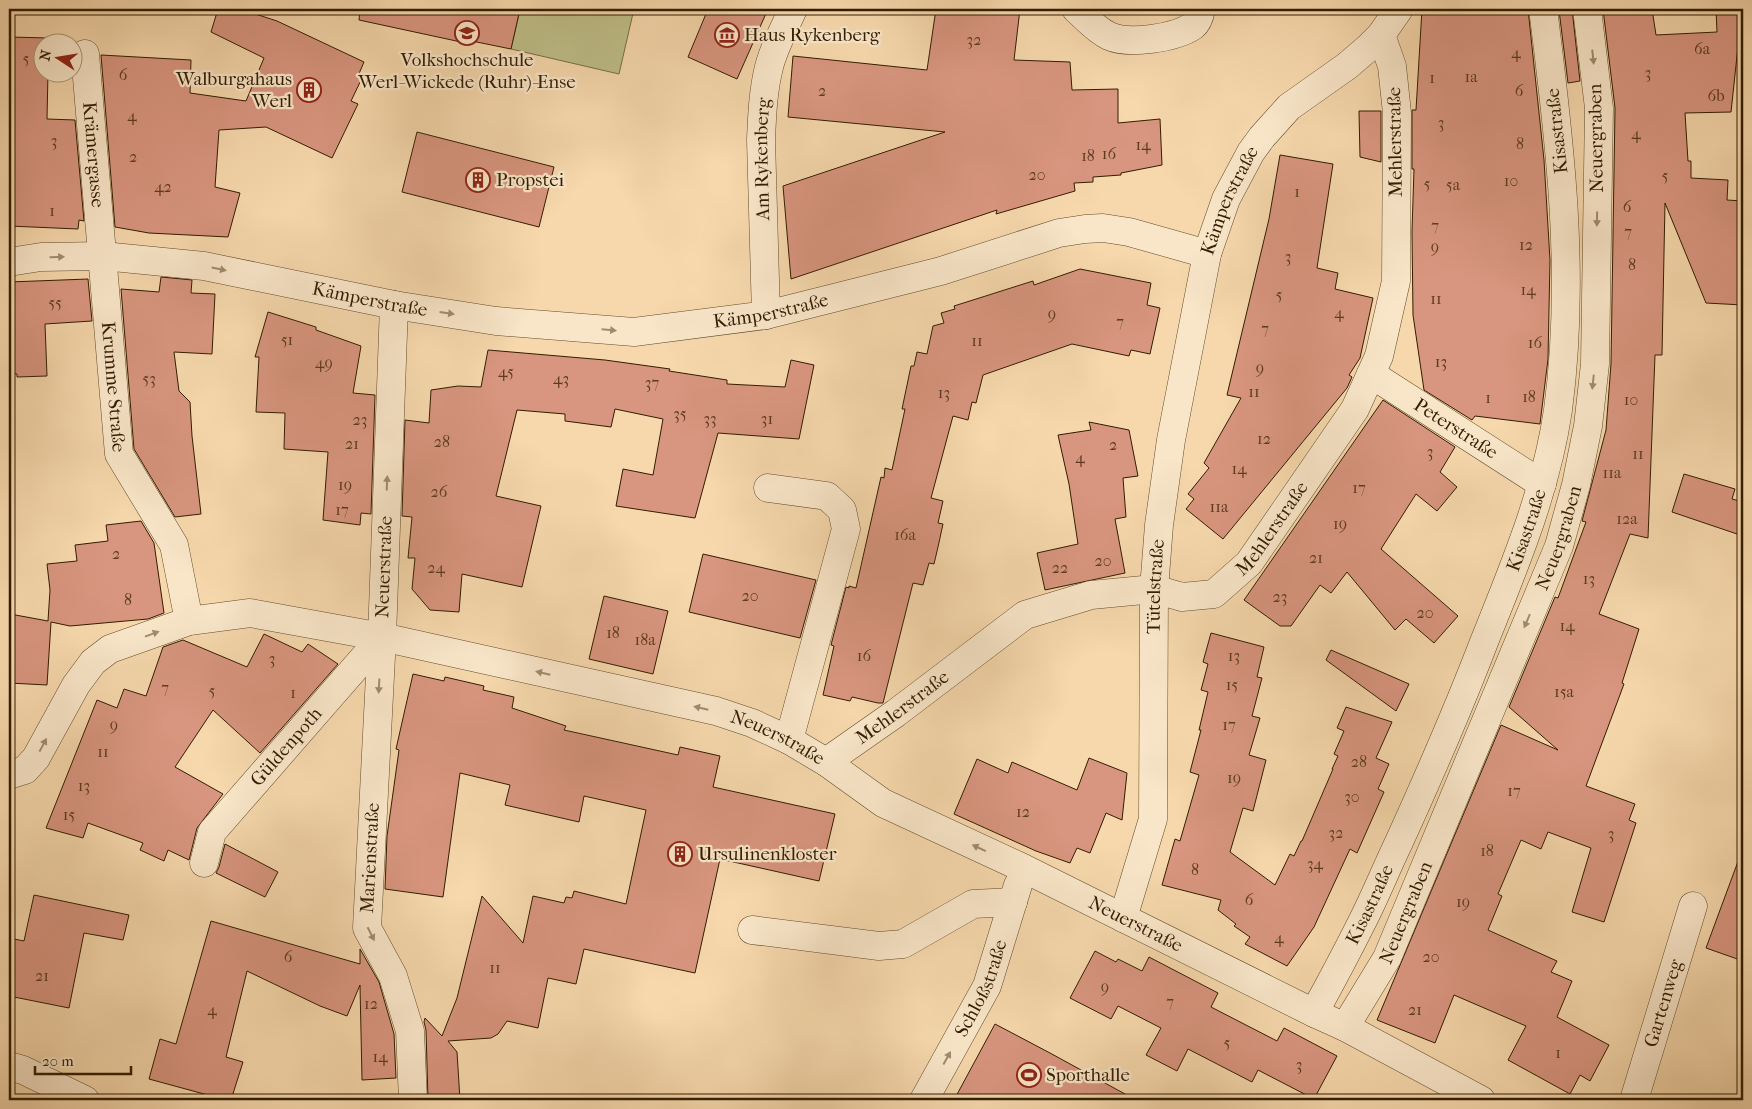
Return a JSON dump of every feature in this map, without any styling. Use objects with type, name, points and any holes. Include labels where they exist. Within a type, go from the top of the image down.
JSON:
[{"type":"street","name":"Am Rykenberg","points":[[766,315],[761,140],[765,85],[770,64],[793,9]]},
{"type":"street","points":[[1076,9],[1108,36],[1117,39],[1136,40],[1156,38],[1184,30],[1194,25],[1201,9]]},
{"type":"street","name":"Kämperstraße","points":[[9,262],[41,258],[104,256],[204,266],[394,306],[496,321],[634,332],[766,315],[941,270],[1059,233],[1085,229],[1103,228],[1130,232],[1208,254],[1226,199],[1251,152],[1262,137],[1289,107],[1347,66],[1381,35],[1399,9]]},
{"type":"street","name":"Kisastraße","points":[[1314,1014],[1362,922],[1467,687],[1528,532],[1542,484],[1557,412],[1564,351],[1566,297],[1565,216],[1556,111],[1543,9]]},
{"type":"street","name":"Neuergraben","points":[[1345,1027],[1387,958],[1559,546],[1576,485],[1588,426],[1594,364],[1596,298],[1598,108],[1587,9]]},
{"type":"street","name":"Mehlerstraße","points":[[826,762],[896,713],[1025,616],[1090,596],[1154,589],[1182,597],[1214,594],[1249,563],[1355,409],[1379,356],[1396,281],[1397,113],[1392,66],[1381,35]]},
{"type":"street","name":"Krämergasse","points":[[85,54],[104,256]]},
{"type":"street","name":"Tütelstraße","points":[[1123,918],[1153,819],[1154,589],[1159,526],[1165,478],[1208,254]]},
{"type":"street","name":"Krumme Straße","points":[[104,256],[120,454],[174,545],[189,621]]},
{"type":"street","name":"Neuerstraße","points":[[394,306],[382,637],[716,712],[752,723],[789,740],[826,762],[883,804],[1023,868],[1314,1014],[1345,1027],[1435,1089],[1481,1100]]},
{"type":"street","name":"Peterstraße","points":[[1371,374],[1542,484]]},
{"type":"street","points":[[768,488],[827,496],[842,510],[846,529],[789,740]]},
{"type":"street","points":[[9,775],[25,770],[36,758],[76,685],[93,662],[110,649],[189,621],[250,613],[382,637]]},
{"type":"street","name":"Güldenpoth","points":[[204,863],[212,832],[382,637]]},
{"type":"street","name":"Marienstraße","points":[[382,637],[367,928],[393,976],[410,1030],[413,1100]]},
{"type":"street","name":"Schloßstraße","points":[[924,1100],[987,986],[1023,868]]},
{"type":"street","points":[[752,930],[879,946],[903,944],[973,904],[1013,902]]},
{"type":"street","name":"Gartenweg","points":[[1634,1100],[1693,906]]},
{"type":"street","points":[[9,1066],[23,1070],[85,1100]]},
{"type":"green space","points":[[517,9],[634,9],[619,74],[511,49],[520,10]]},
{"type":"building","points":[[218,9],[240,9],[277,21],[364,62],[358,76],[362,78],[351,101],[358,104],[332,158],[266,127],[219,130],[215,187],[240,193],[228,237],[149,233],[115,227],[101,55],[191,60],[190,93],[246,101],[264,58],[211,32]]},
{"type":"building","name":"Volkshochschule Werl-Wickede (Ruhr)-Ense","points":[[360,9],[520,9],[511,49],[462,39],[461,42],[359,20]]},
{"type":"building","name":"Haus Rykenberg","points":[[708,9],[768,9],[737,79],[688,57]]},
{"type":"building","points":[[936,9],[1020,9],[1014,60],[1070,62],[1072,90],[1118,89],[1118,123],[1160,119],[1162,165],[1121,173],[1121,175],[1093,177],[1093,182],[1074,183],[1075,191],[996,214],[997,210],[791,279],[783,186],[945,132],[788,117],[793,56],[927,70]]},
{"type":"building","points":[[1422,9],[1528,9],[1544,160],[1550,260],[1548,359],[1540,424],[1475,416],[1472,420],[1424,390],[1413,315],[1412,231],[1414,169],[1412,169],[1412,110],[1416,110]]},
{"type":"building","points":[[1572,9],[1580,81],[1568,83],[1559,10]]},
{"type":"building","points":[[1603,9],[1652,9],[1656,35],[1717,32],[1716,9],[1742,9],[1731,112],[1685,113],[1688,161],[1691,161],[1691,178],[1728,180],[1727,200],[1743,201],[1741,263],[1743,263],[1743,305],[1706,303],[1665,203],[1662,355],[1655,355],[1648,538],[1630,534],[1599,614],[1639,629],[1622,683],[1624,684],[1586,786],[1635,804],[1629,820],[1636,823],[1604,922],[1572,912],[1591,848],[1548,832],[1541,849],[1521,840],[1498,894],[1502,896],[1488,930],[1557,961],[1551,972],[1572,981],[1557,1017],[1609,1045],[1590,1081],[1580,1075],[1570,1094],[1508,1060],[1526,1026],[1454,995],[1435,1043],[1377,1020],[1501,725],[1558,750],[1509,707],[1555,597],[1558,598],[1586,522],[1582,521],[1606,430],[1611,364],[1615,108]]},
{"type":"building","points":[[9,37],[32,38],[32,82],[48,82],[47,119],[75,120],[84,221],[79,220],[78,229],[9,226]]},
{"type":"building","points":[[1359,111],[1381,111],[1381,162],[1360,157]]},
{"type":"building","name":"Propstei","points":[[417,132],[554,167],[539,227],[402,192]]},
{"type":"building","points":[[1280,155],[1333,164],[1317,268],[1338,273],[1335,289],[1373,298],[1360,358],[1349,375],[1352,377],[1347,388],[1223,539],[1186,509],[1194,499],[1188,494],[1209,468],[1204,463],[1241,398],[1227,395],[1269,219]]},
{"type":"building","points":[[1080,269],[1151,283],[1147,305],[1160,308],[1150,354],[1131,350],[1129,356],[1072,344],[983,375],[976,403],[972,402],[968,420],[953,416],[931,498],[943,501],[938,523],[943,524],[934,564],[929,563],[923,585],[913,583],[883,703],[852,697],[850,701],[823,695],[834,646],[831,645],[846,587],[856,588],[881,477],[884,478],[885,468],[892,470],[905,409],[902,409],[911,366],[914,366],[917,352],[927,354],[933,326],[944,323],[941,313],[955,309],[954,306],[1033,281],[1034,285]]},
{"type":"building","points":[[161,277],[192,280],[191,293],[215,294],[212,354],[174,352],[179,391],[190,402],[201,514],[175,517],[134,449],[121,289],[159,292]]},
{"type":"building","points":[[88,279],[92,321],[45,324],[47,376],[17,377],[17,374],[9,374],[9,282]]},
{"type":"building","points":[[268,312],[316,327],[316,330],[361,346],[353,393],[375,395],[371,514],[361,513],[360,525],[323,520],[328,452],[284,449],[285,413],[256,412],[259,357],[255,357]]},
{"type":"building","points":[[488,350],[605,360],[670,369],[669,371],[727,380],[727,384],[785,387],[791,360],[814,365],[799,439],[718,433],[695,518],[616,506],[623,469],[653,475],[663,419],[615,409],[611,427],[565,421],[565,414],[517,410],[496,496],[541,506],[522,587],[462,574],[459,612],[430,610],[412,589],[415,558],[408,558],[412,517],[402,516],[405,420],[429,423],[431,390],[458,386],[481,387]]},
{"type":"building","points":[[1383,400],[1455,447],[1440,472],[1457,487],[1437,511],[1416,494],[1381,549],[1458,616],[1434,643],[1406,619],[1395,630],[1347,572],[1331,593],[1320,585],[1291,626],[1280,626],[1244,600]]},
{"type":"building","points":[[1089,422],[1129,430],[1138,476],[1123,478],[1126,517],[1115,519],[1125,573],[1045,590],[1037,553],[1078,544],[1069,484],[1058,435],[1091,430]]},
{"type":"building","points":[[1684,474],[1735,489],[1732,499],[1743,502],[1743,536],[1672,512]]},
{"type":"building","points":[[141,521],[154,543],[164,613],[148,619],[70,626],[51,622],[47,685],[9,683],[10,614],[48,621],[50,590],[47,564],[77,561],[75,545],[108,541],[106,525]]},
{"type":"building","points":[[703,554],[816,580],[800,638],[689,612]]},
{"type":"building","points":[[604,596],[668,611],[653,674],[589,659]]},
{"type":"building","points":[[1211,633],[1264,647],[1257,677],[1262,678],[1252,716],[1260,718],[1249,755],[1266,760],[1253,811],[1243,808],[1230,852],[1275,885],[1290,854],[1294,856],[1302,841],[1333,769],[1338,756],[1334,754],[1344,731],[1337,728],[1346,707],[1392,722],[1376,758],[1389,764],[1378,789],[1384,792],[1357,853],[1350,849],[1314,927],[1287,966],[1245,944],[1250,937],[1234,926],[1236,924],[1218,910],[1221,900],[1162,885],[1175,839],[1180,841],[1199,775],[1190,772],[1201,730],[1199,730],[1208,692],[1201,690],[1208,664],[1203,662]]},
{"type":"building","points":[[264,634],[302,652],[308,644],[338,664],[260,753],[213,710],[175,767],[223,794],[197,828],[189,860],[168,850],[164,861],[140,850],[143,843],[88,823],[83,838],[46,828],[97,700],[117,708],[124,689],[146,696],[163,647],[183,640],[247,667]]},
{"type":"building","points":[[1331,650],[1409,684],[1396,711],[1326,660]]},
{"type":"building","name":"Ursulinenkloster","points":[[413,674],[444,681],[445,677],[484,686],[483,690],[514,697],[512,708],[566,726],[564,730],[678,755],[680,747],[720,756],[713,787],[835,814],[819,881],[720,859],[695,973],[584,949],[576,984],[548,978],[538,1028],[507,1021],[498,1034],[491,1038],[448,1041],[457,1052],[460,1100],[428,1100],[425,1018],[442,1036],[457,998],[482,896],[523,943],[533,896],[564,903],[566,897],[572,898],[574,891],[626,904],[646,810],[584,796],[579,822],[505,805],[510,785],[460,773],[443,897],[385,889],[387,836],[399,750],[396,749]]},
{"type":"building","points":[[1089,758],[1127,773],[1122,820],[1106,813],[1090,853],[1077,848],[1070,863],[1036,851],[954,814],[977,759],[1008,773],[1012,762],[1077,790]]},
{"type":"building","points":[[225,844],[278,872],[265,897],[216,873]]},
{"type":"building","points":[[1740,856],[1743,856],[1743,961],[1706,948]]},
{"type":"building","points":[[34,895],[129,915],[123,940],[84,933],[69,1008],[9,996],[9,938],[24,941]]},
{"type":"building","points":[[211,921],[360,964],[360,949],[379,982],[394,1034],[396,1078],[362,1080],[360,985],[347,1016],[320,1006],[247,971],[226,1057],[243,1062],[231,1100],[149,1079],[160,1039],[176,1044]]},
{"type":"building","points":[[1095,951],[1116,962],[1118,959],[1142,971],[1149,957],[1218,993],[1211,1007],[1277,1041],[1284,1028],[1337,1056],[1314,1099],[1258,1070],[1252,1082],[1188,1049],[1177,1071],[1146,1055],[1161,1028],[1118,1006],[1111,1019],[1070,998]]},
{"type":"building","name":"Sporthalle","points":[[995,1024],[1050,1053],[1136,1100],[954,1100]]},
{"type":"place","name":"Volkshochschule Werl-Wickede (Ruhr)-Ense","points":[[467,33]]},
{"type":"place","name":"Haus Rykenberg","points":[[727,35]]},
{"type":"place","name":"Walburgahaus Werl","points":[[309,90]]},
{"type":"place","name":"Propstei","points":[[478,180]]},
{"type":"place","name":"Ursulinenkloster","points":[[680,854]]},
{"type":"place","name":"Sporthalle","points":[[1029,1075]]}]
